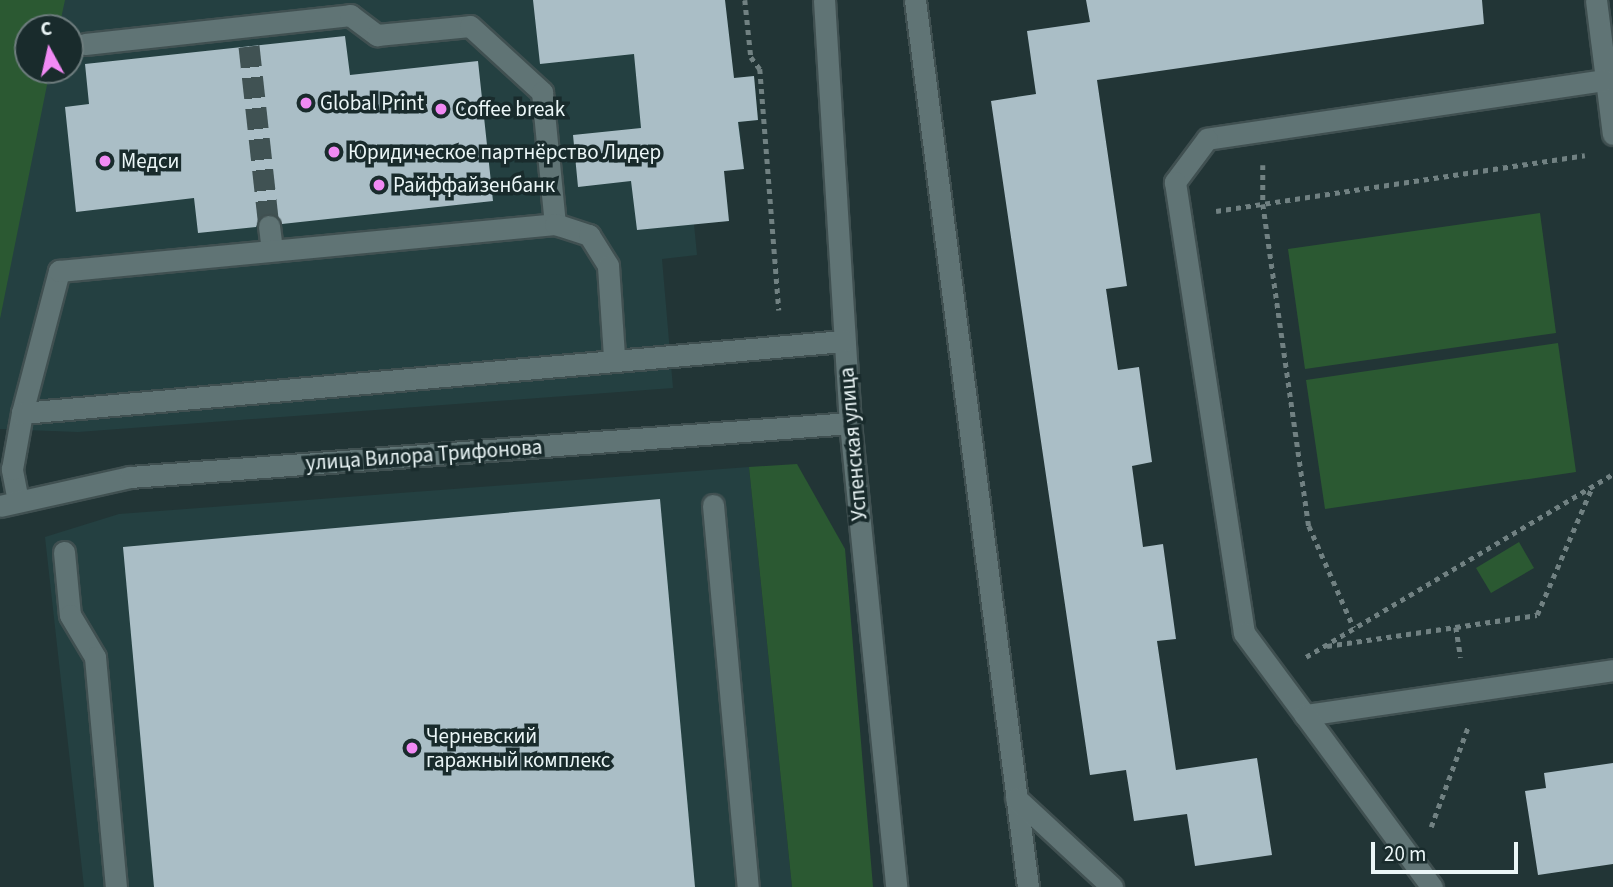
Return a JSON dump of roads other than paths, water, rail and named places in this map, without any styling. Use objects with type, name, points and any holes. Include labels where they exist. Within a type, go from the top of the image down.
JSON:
[{"type":"street","name":"Успенская улица","points":[[824,0],[850,423],[896,887]]},
{"type":"street","points":[[915,0],[1028,887]]},
{"type":"street","points":[[1595,0],[1613,134]]},
{"type":"street","points":[[85,44],[248,36],[350,15],[377,35],[470,26],[542,92],[555,224]]},
{"type":"street","points":[[1432,887],[1244,633],[1175,182],[1208,139],[1605,80]]},
{"type":"street","points":[[9,504],[22,413],[59,271],[555,224],[589,235],[608,266],[614,357]]},
{"type":"street","points":[[269,226],[272,250]]},
{"type":"street","points":[[22,413],[614,357],[844,341]]},
{"type":"street","name":"улица Вилора Трифонова","points":[[9,504],[131,477],[850,423]]},
{"type":"street","points":[[713,505],[748,887]]},
{"type":"street","points":[[64,552],[70,615],[96,657],[116,887]]},
{"type":"street","points":[[1305,715],[1613,670]]},
{"type":"street","points":[[1016,798],[1112,887]]},
{"type":"tunnel","points":[[249,46],[269,226]]},
{"type":"place","name":"Global Print","points":[[306,103]]},
{"type":"place","name":"Coffee break","points":[[441,109]]},
{"type":"place","name":"Юридическое партнёрство Лидер","points":[[334,152]]},
{"type":"place","name":"Медси","points":[[105,161]]},
{"type":"place","name":"Райффайзенбанк","points":[[379,185]]},
{"type":"place","name":"Черневский гаражный комплекс","points":[[412,748]]}]
